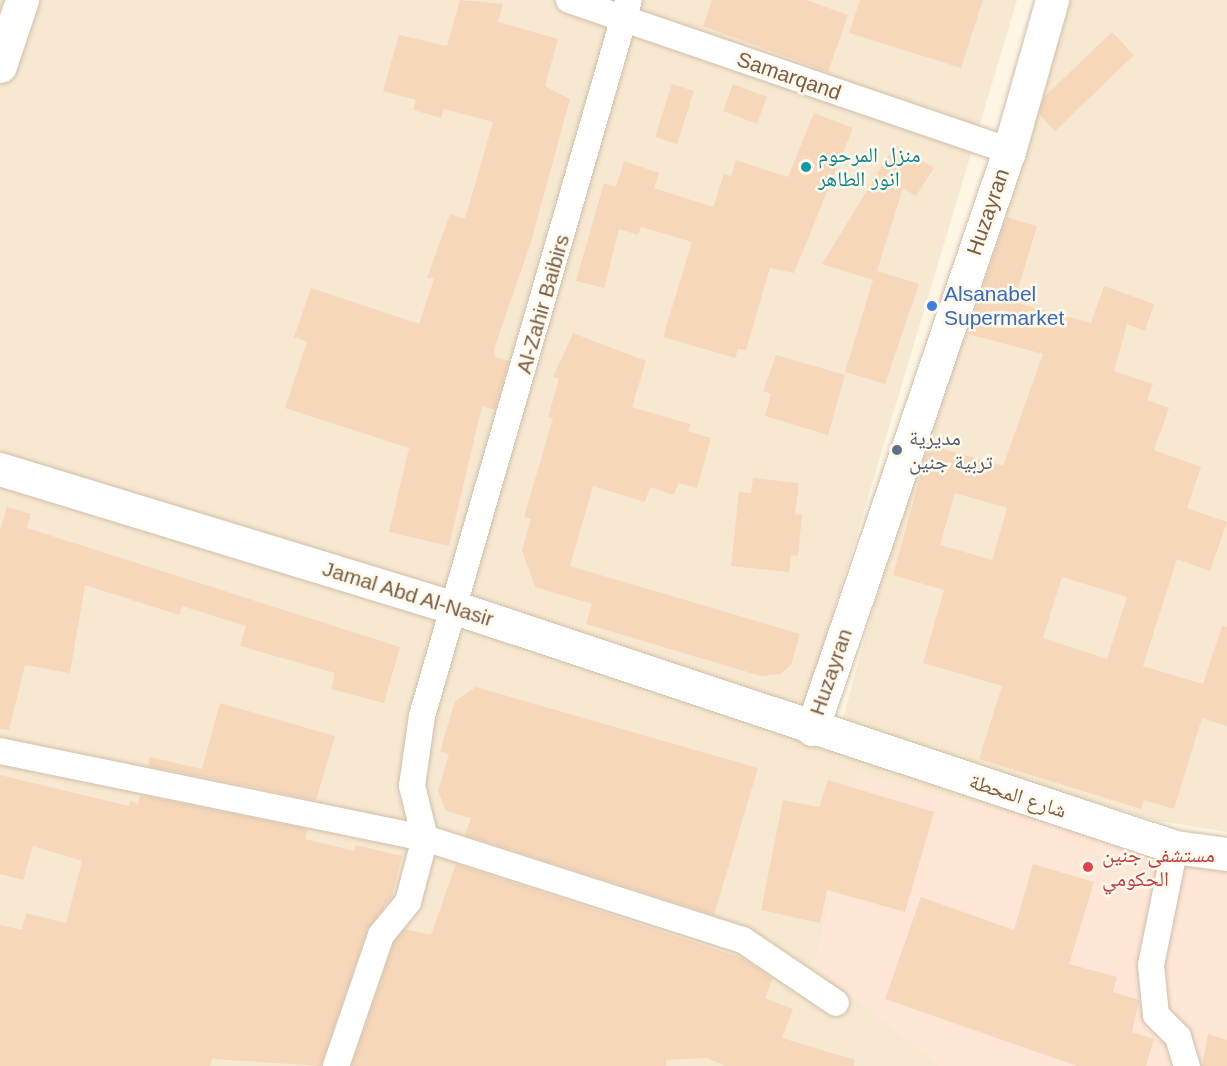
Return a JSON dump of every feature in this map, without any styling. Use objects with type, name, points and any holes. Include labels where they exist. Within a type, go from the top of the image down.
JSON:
[{"type":"main road","points":[[0,66],[22,0]]},
{"type":"main road","name":"Huzayran","points":[[812,729],[1009,152],[1052,0]]},
{"type":"main road","name":"Jamal Abd Al-Nasir","points":[[0,468],[456,608],[812,729]]},
{"type":"main road","name":"شارع المحطة","points":[[812,729],[1175,848],[1227,854]]},
{"type":"street","name":"Samarqand","points":[[569,0],[626,10],[1009,152]]},
{"type":"street","name":"Al-Zahir Baibirs","points":[[424,838],[412,786],[415,753],[626,10]]},
{"type":"street","points":[[0,751],[424,838],[743,940],[836,1004]]},
{"type":"street","points":[[336,1066],[381,935],[408,902],[424,838]]},
{"type":"street","points":[[1175,848],[1151,965],[1156,1015],[1178,1037],[1187,1066]]},
{"type":"shaded area","points":[[0,0],[1017,0],[805,708],[1227,855],[1227,1066],[0,1066]]},
{"type":"shaded area","points":[[1042,0],[1227,0],[1227,832],[1153,820],[841,725]]},
{"type":"shaded area","points":[[859,772],[1227,871],[1227,1066],[939,1066],[814,966]]},
{"type":"building","points":[[460,0],[503,4],[498,22],[558,39],[545,86],[570,99],[531,242],[494,349],[495,357],[509,361],[495,410],[482,406],[449,546],[389,532],[409,448],[285,408],[307,342],[294,337],[311,288],[419,324],[434,279],[427,278],[450,214],[465,219],[493,122],[444,109],[441,118],[413,110],[416,100],[383,91],[399,35],[447,46]]},
{"type":"building","points":[[712,0],[807,0],[848,15],[828,72],[703,26]]},
{"type":"building","points":[[860,0],[983,0],[961,68],[849,33]]},
{"type":"building","points":[[1112,32],[1134,55],[1055,131],[1039,114],[1044,97]]},
{"type":"building","points":[[672,84],[694,91],[677,144],[655,137]]},
{"type":"building","points":[[733,84],[767,97],[757,124],[723,111]]},
{"type":"building","points":[[814,113],[853,128],[794,273],[770,268],[746,350],[738,349],[735,358],[663,337],[692,242],[641,227],[638,235],[619,229],[604,288],[576,281],[604,183],[616,187],[624,161],[659,173],[654,188],[713,207],[724,174],[731,176],[736,160],[788,177]]},
{"type":"building","points":[[895,145],[934,168],[916,196],[903,188],[877,271],[919,284],[885,384],[845,372],[873,280],[822,264]]},
{"type":"building","points":[[1006,217],[1037,226],[1014,302],[1091,323],[1104,286],[1154,304],[1145,331],[1127,324],[1114,371],[1153,384],[1147,400],[1169,408],[1154,450],[1201,467],[1187,508],[1227,522],[1210,571],[1177,559],[1143,666],[1203,684],[1222,626],[1227,627],[1227,726],[1202,718],[1174,809],[1144,800],[1141,809],[979,759],[1002,686],[923,663],[944,590],[893,575],[929,445],[1003,466],[1043,354],[968,334]],"holes":[[[955,493],[1007,508],[992,560],[940,545]],[[1062,577],[1127,597],[1107,659],[1043,638]]]},
{"type":"building","points":[[573,333],[646,361],[632,407],[690,424],[688,431],[711,438],[697,488],[678,483],[674,495],[650,487],[645,502],[593,486],[570,566],[800,634],[791,665],[780,674],[761,676],[586,624],[592,604],[535,587],[522,550],[531,519],[524,517],[553,418],[548,417],[559,379],[553,377]]},
{"type":"building","points":[[776,355],[845,375],[828,435],[765,416],[771,394],[763,391]]},
{"type":"building","points":[[753,478],[799,483],[795,514],[802,515],[798,556],[791,555],[789,572],[731,566],[739,492],[751,493]]},
{"type":"building","points":[[7,507],[31,514],[27,528],[400,647],[384,703],[331,689],[335,673],[240,646],[246,626],[182,606],[179,615],[85,585],[70,673],[25,665],[9,730],[0,729],[0,530]]},
{"type":"building","points":[[476,687],[758,768],[714,915],[465,835],[471,818],[446,811],[438,791],[449,754],[440,751],[455,701]]},
{"type":"building","points":[[220,703],[335,736],[316,800],[148,766],[150,757],[202,769]]},
{"type":"building","points":[[0,775],[129,806],[130,801],[138,804],[140,795],[308,829],[305,839],[354,851],[356,845],[402,856],[391,899],[367,930],[321,1066],[212,1059],[210,1066],[0,1066],[0,925],[22,930],[26,913],[66,923],[82,861],[33,846],[23,880],[0,874]]},
{"type":"building","points":[[828,780],[934,812],[905,912],[827,890],[820,923],[761,910],[783,800],[819,807]]},
{"type":"building","points":[[456,864],[742,958],[773,978],[765,998],[793,1009],[782,1038],[855,1060],[854,1066],[726,1066],[707,1058],[666,1060],[666,1066],[352,1066],[394,942],[405,929],[431,935]]},
{"type":"building","points":[[1033,864],[1094,882],[1069,964],[1117,977],[1113,992],[1139,1000],[1132,1032],[1154,1039],[1146,1066],[1077,1066],[885,999],[921,897],[1014,930]]},
{"type":"building","points":[[1208,1034],[1227,1040],[1227,1066],[1202,1066]]},
{"type":"place","name":"منزل المرحوم انور الطاهر","points":[[806,167]]},
{"type":"place","name":"Alsanabel Supermarket","points":[[932,306]]},
{"type":"place","name":"مديرية تربية جنين","points":[[897,450]]},
{"type":"place","name":"مستشفى جنين الحكومي","points":[[1088,867]]}]
